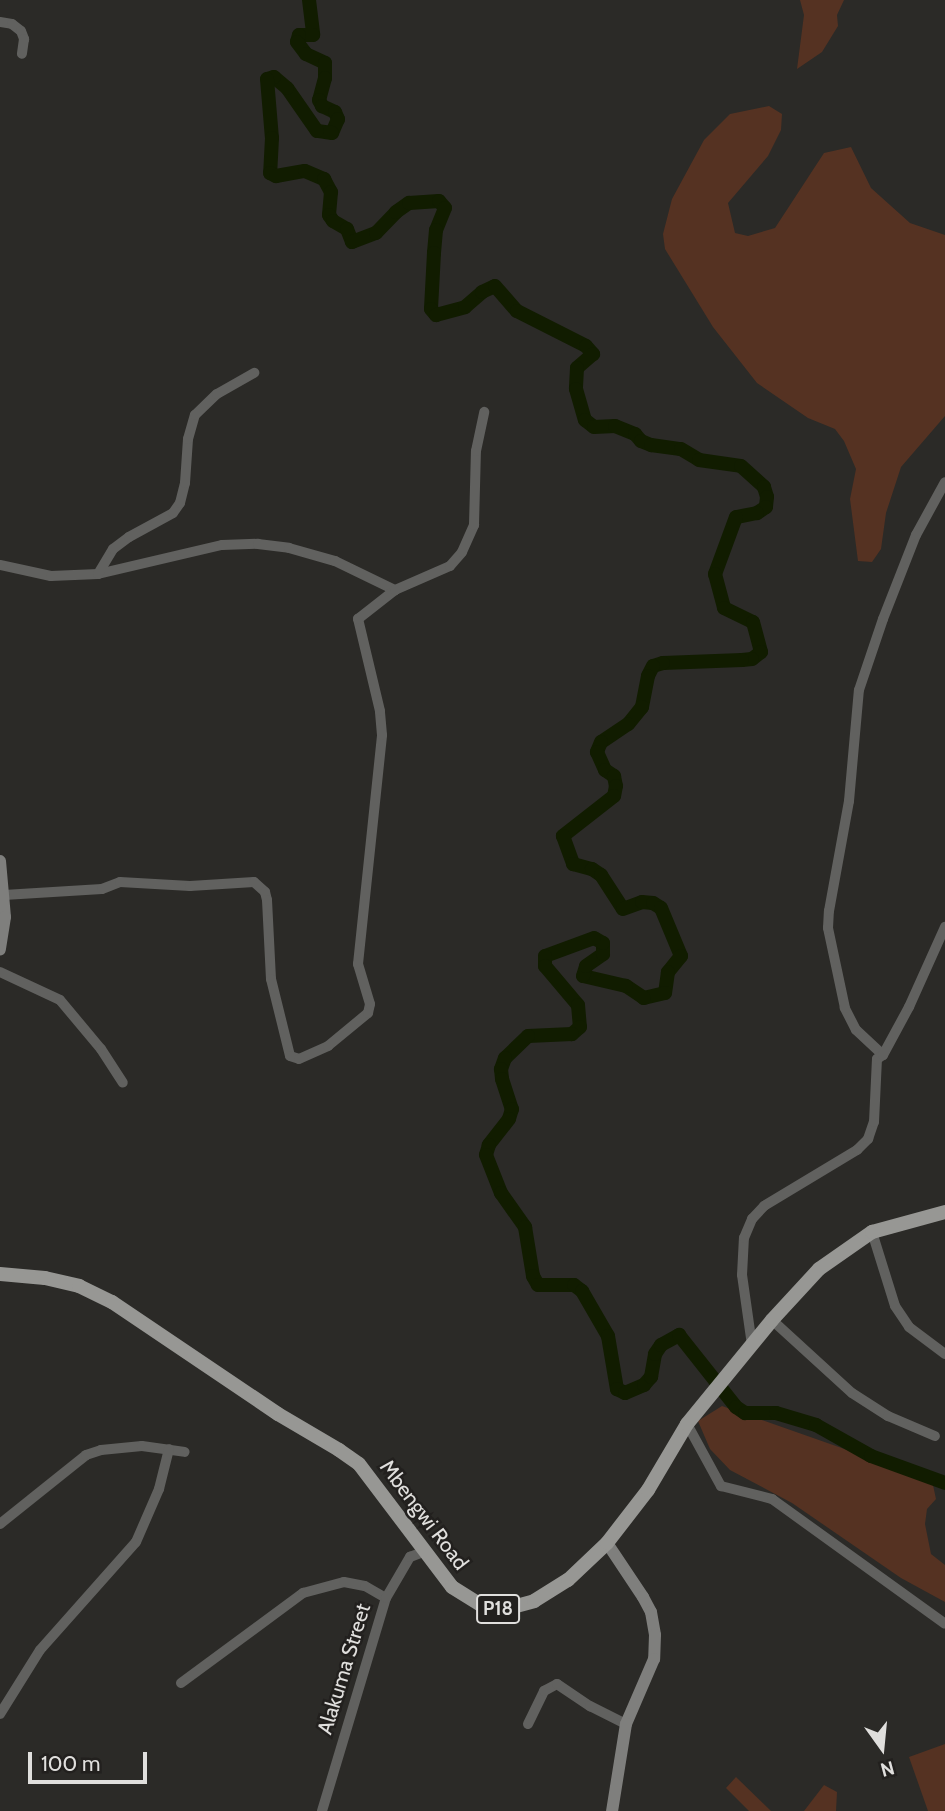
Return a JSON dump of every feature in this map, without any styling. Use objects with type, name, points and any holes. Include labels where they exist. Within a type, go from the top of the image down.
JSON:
[{"type":"main road","name":"Mbengwi Road","points":[[0,1274],[45,1278],[79,1286],[113,1302],[278,1414],[359,1464],[424,1552],[460,1593],[485,1608],[505,1609],[534,1601],[568,1580],[607,1543],[649,1490],[687,1424],[819,1269],[872,1232],[945,1212]]},
{"type":"street","points":[[0,22],[12,24],[20,31],[24,39],[22,54]]},
{"type":"street","points":[[98,574],[113,549],[173,513],[180,503],[185,483],[188,439],[195,415],[217,394],[254,373]]},
{"type":"street","points":[[4,895],[102,889],[120,882],[190,886],[254,882],[265,892],[267,900],[271,979],[290,1056],[296,1059],[306,1057],[345,1033],[370,1009],[358,964],[382,735],[372,676],[358,620],[395,590],[450,566],[462,552],[474,525],[475,451],[484,412]]},
{"type":"street","points":[[883,1055],[856,1030],[845,1008],[828,920],[838,846],[849,801],[859,690],[916,535],[945,482]]},
{"type":"street","points":[[0,565],[51,576],[98,574],[222,545],[258,544],[289,548],[335,561],[395,590]]},
{"type":"street","points":[[0,861],[5,917],[0,950]]},
{"type":"street","points":[[752,1346],[742,1275],[744,1238],[752,1219],[764,1206],[858,1150],[868,1139],[874,1122],[875,1066],[883,1055],[945,928]]},
{"type":"street","points":[[0,972],[60,1000],[101,1049],[123,1083]]},
{"type":"street","points":[[872,1232],[895,1306],[909,1327],[945,1354]]},
{"type":"street","points":[[772,1321],[852,1393],[888,1416],[935,1436]]},
{"type":"street","points":[[687,1424],[721,1486],[772,1499],[945,1624]]},
{"type":"street","points":[[0,1524],[86,1455],[124,1447],[185,1452]]},
{"type":"street","points":[[0,1714],[40,1650],[136,1542],[159,1489],[169,1450]]},
{"type":"street","points":[[607,1543],[651,1612],[655,1635],[654,1659],[626,1724],[611,1811]]},
{"type":"street","name":"Alakuma Street","points":[[322,1811],[386,1598],[410,1557],[424,1552]]},
{"type":"street","points":[[181,1683],[303,1593],[344,1582],[365,1586],[386,1598]]},
{"type":"street","points":[[528,1724],[544,1691],[557,1684],[590,1706],[626,1724]]},
{"type":"shaded area","points":[[800,0],[844,0],[837,15],[838,26],[822,52],[797,69],[804,15]]},
{"type":"shaded area","points":[[769,106],[782,114],[781,130],[768,156],[728,203],[735,233],[748,236],[775,228],[824,153],[851,147],[871,188],[910,223],[945,235],[945,416],[901,467],[886,513],[881,549],[872,562],[858,561],[850,499],[856,469],[844,441],[835,429],[808,418],[757,383],[713,327],[665,249],[663,234],[672,199],[704,140],[730,114]]},
{"type":"shaded area","points":[[722,1406],[907,1471],[933,1485],[936,1499],[927,1509],[925,1524],[931,1554],[945,1565],[945,1602],[901,1578],[792,1503],[730,1470],[710,1449],[698,1421]]},
{"type":"shaded area","points":[[945,1744],[945,1811],[928,1811],[909,1757]]},
{"type":"shaded area","points":[[736,1777],[771,1811],[749,1811],[726,1788]]},
{"type":"shaded area","points":[[824,1785],[837,1792],[836,1811],[804,1811]]},
{"type":"waterway","points":[[309,0],[313,35],[299,35],[297,42],[306,54],[325,63],[325,78],[319,100],[322,106],[335,112],[338,119],[332,133],[317,131],[287,88],[274,77],[267,79],[272,138],[270,173],[276,176],[305,171],[324,179],[331,192],[329,215],[333,221],[347,229],[352,242],[376,233],[409,203],[439,201],[445,208],[436,230],[434,253],[431,309],[436,315],[465,307],[482,292],[495,286],[517,311],[586,346],[593,354],[577,368],[576,389],[585,420],[594,427],[615,426],[635,434],[641,441],[651,445],[681,449],[699,460],[741,466],[764,487],[767,497],[766,507],[757,513],[736,517],[715,574],[724,608],[753,622],[761,652],[752,659],[663,663],[653,666],[648,676],[642,707],[628,724],[601,742],[597,752],[605,770],[614,776],[614,796],[563,836],[573,864],[592,869],[601,875],[623,909],[642,902],[653,903],[661,908],[681,956],[668,972],[665,993],[644,998],[626,986],[583,976],[586,966],[603,954],[603,943],[594,938],[545,956],[545,966],[578,1005],[580,1027],[572,1034],[528,1036],[505,1058],[501,1069],[502,1079],[512,1109],[509,1119],[489,1145],[486,1155],[501,1193],[525,1227],[533,1276],[538,1285],[574,1285],[582,1291],[608,1336],[617,1389],[625,1393],[644,1385],[651,1377],[655,1354],[661,1345],[679,1335],[736,1407],[745,1413],[776,1413],[816,1425],[871,1456],[945,1483]]}]
